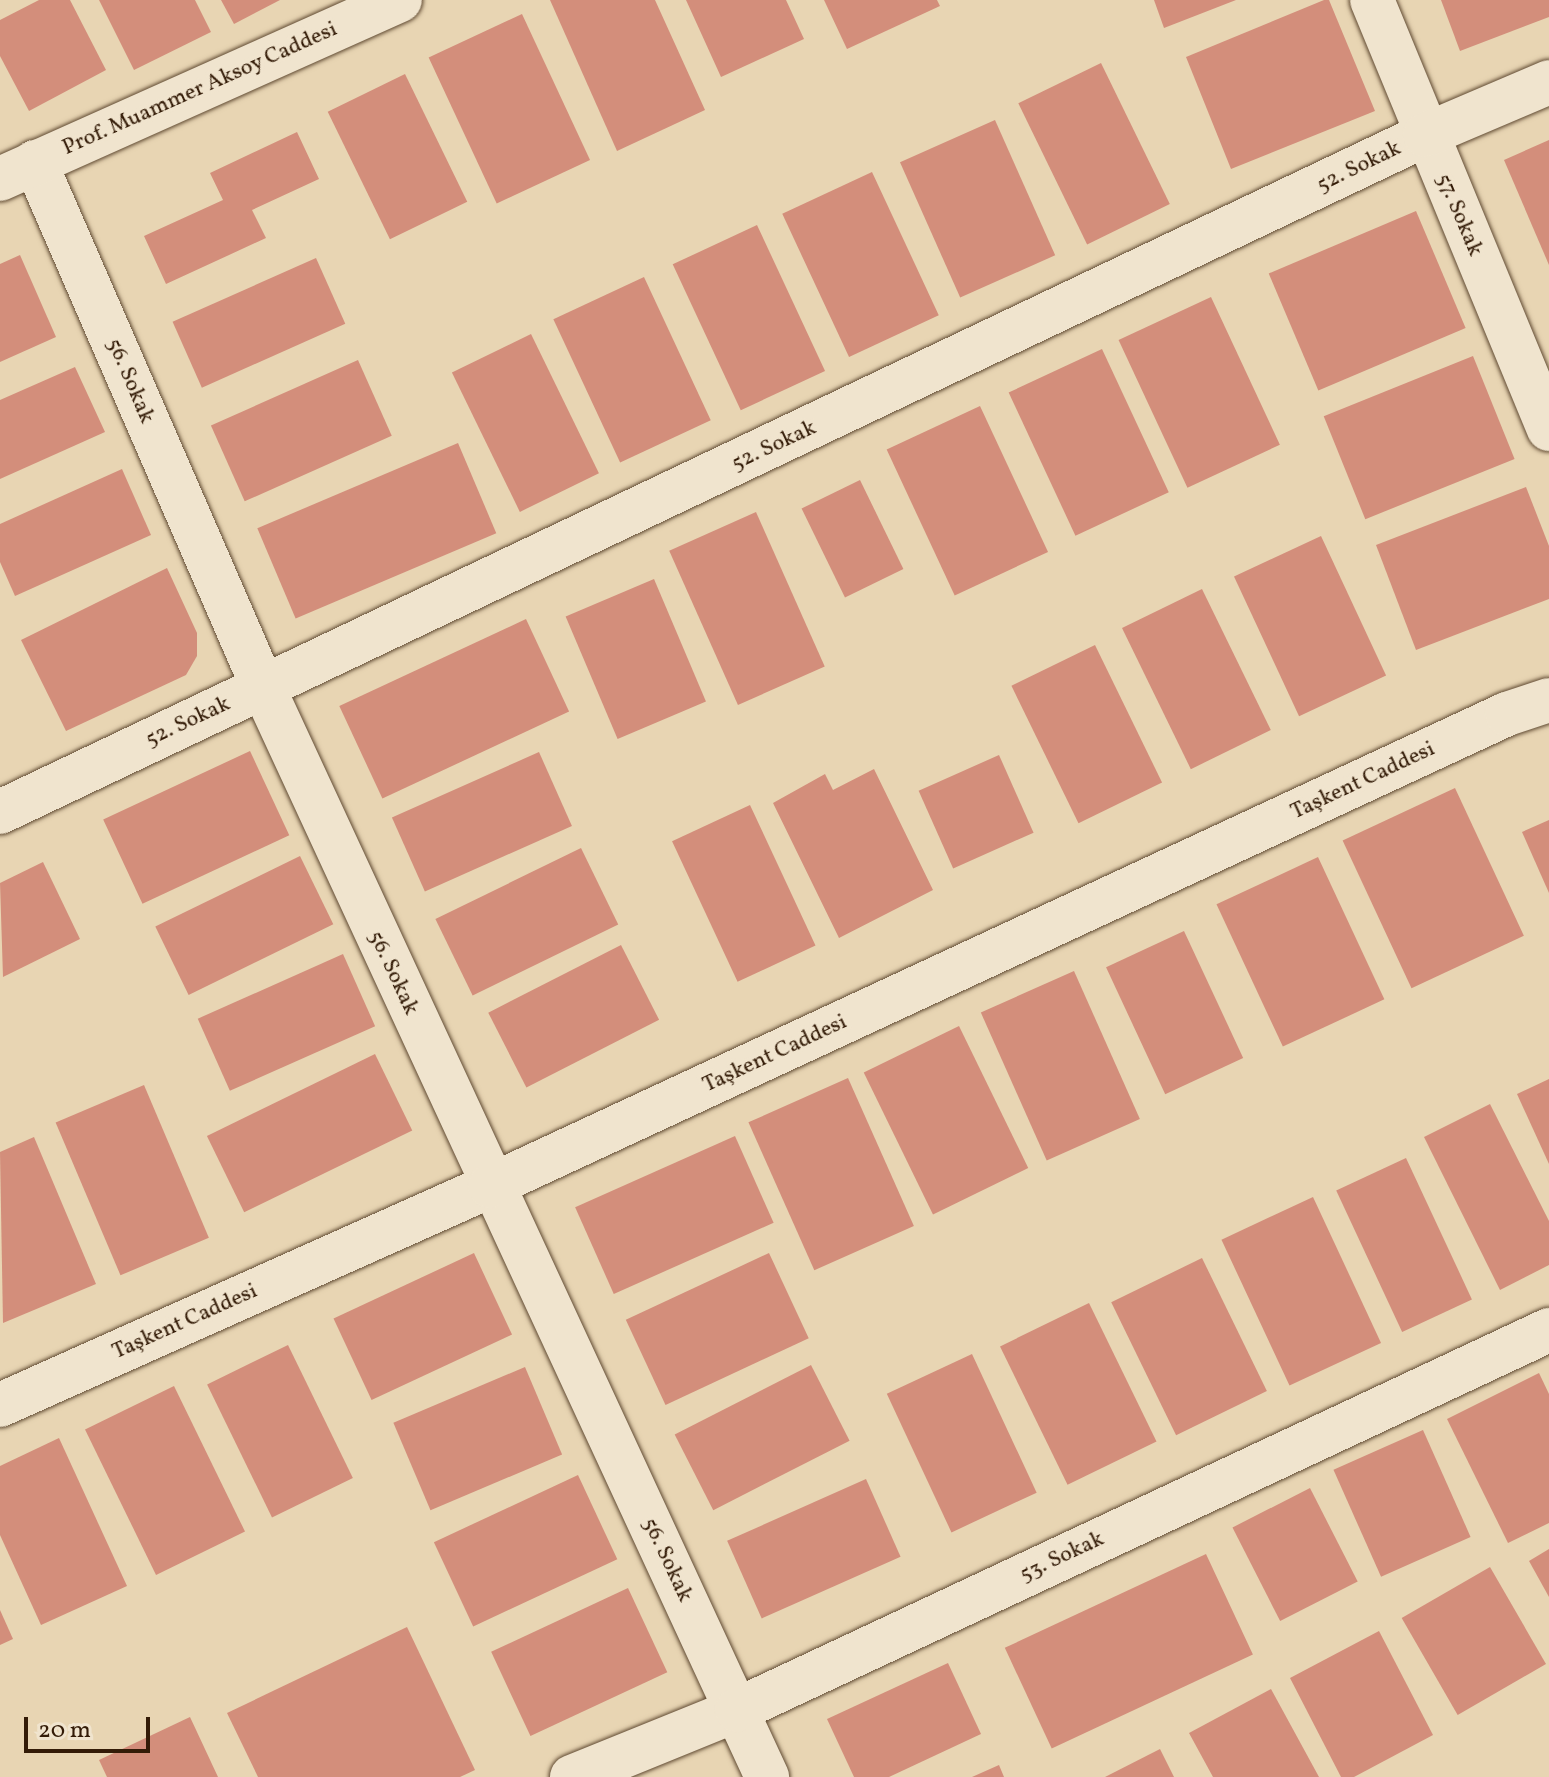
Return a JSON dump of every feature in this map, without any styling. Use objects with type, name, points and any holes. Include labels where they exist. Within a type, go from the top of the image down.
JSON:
[{"type":"street","name":"Prof. Muammer Aksoy Caddesi","points":[[18,171],[400,0]]},
{"type":"street","name":"57. Sokak","points":[[1372,0],[1425,135],[1549,429]]},
{"type":"street","name":"52. Sokak","points":[[0,812],[1425,135],[1549,82]]},
{"type":"street","name":"56. Sokak","points":[[18,171],[263,687],[490,1186],[767,1777]]},
{"type":"street","name":"Taşkent Caddesi","points":[[0,1405],[490,1186],[1492,720],[1549,700]]},
{"type":"street","name":"53. Sokak","points":[[572,1777],[737,1710],[1549,1330]]},
{"type":"building","points":[[39,0],[70,0],[106,70],[29,111],[0,56],[0,20]]},
{"type":"building","points":[[99,0],[195,0],[211,32],[134,70]]},
{"type":"building","points":[[221,0],[280,0],[234,24]]},
{"type":"building","points":[[550,0],[655,0],[705,110],[617,151]]},
{"type":"building","points":[[686,0],[786,0],[804,39],[721,77]]},
{"type":"building","points":[[824,0],[937,0],[940,6],[847,49]]},
{"type":"building","points":[[1154,0],[1236,0],[1164,28]]},
{"type":"building","points":[[1329,0],[1375,111],[1231,169],[1186,57]]},
{"type":"building","points":[[1441,0],[1549,0],[1549,17],[1460,51]]},
{"type":"building","points":[[522,14],[590,160],[497,203],[429,58]]},
{"type":"building","points":[[1101,63],[1170,204],[1087,244],[1018,103]]},
{"type":"building","points":[[405,74],[467,202],[390,239],[328,112]]},
{"type":"building","points":[[995,120],[1055,255],[960,298],[900,162]]},
{"type":"building","points":[[297,132],[319,179],[252,210],[266,238],[166,284],[144,236],[223,200],[210,173]]},
{"type":"building","points":[[1549,140],[1549,265],[1504,160]]},
{"type":"building","points":[[872,172],[939,315],[849,357],[782,214]]},
{"type":"building","points":[[1416,211],[1466,328],[1318,390],[1269,274]]},
{"type":"building","points":[[757,225],[825,371],[741,410],[673,264]]},
{"type":"building","points":[[20,255],[56,337],[0,362],[0,264]]},
{"type":"building","points":[[316,258],[345,324],[202,388],[173,322]]},
{"type":"building","points":[[644,277],[711,420],[620,462],[553,319]]},
{"type":"building","points":[[1211,297],[1280,445],[1187,488],[1119,340]]},
{"type":"building","points":[[531,334],[599,473],[520,512],[452,373]]},
{"type":"building","points":[[1102,349],[1169,492],[1075,536],[1009,393]]},
{"type":"building","points":[[1473,356],[1515,459],[1365,519],[1324,416]]},
{"type":"building","points":[[358,360],[392,436],[245,501],[211,425]]},
{"type":"building","points":[[75,367],[105,432],[0,479],[0,400]]},
{"type":"building","points":[[980,406],[1048,552],[955,595],[887,450]]},
{"type":"building","points":[[458,443],[496,533],[296,618],[257,528]]},
{"type":"building","points":[[122,469],[151,535],[15,596],[0,562],[0,524]]},
{"type":"building","points":[[860,480],[903,569],[845,597],[802,508]]},
{"type":"building","points":[[1526,487],[1549,546],[1549,599],[1416,650],[1376,545]]},
{"type":"building","points":[[756,512],[825,666],[738,705],[669,551]]},
{"type":"building","points":[[1321,536],[1386,676],[1299,716],[1234,577]]},
{"type":"building","points":[[167,568],[197,633],[197,656],[186,675],[66,731],[21,640]]},
{"type":"building","points":[[654,579],[706,701],[618,739],[566,617]]},
{"type":"building","points":[[1202,589],[1271,730],[1191,769],[1122,628]]},
{"type":"building","points":[[526,619],[569,711],[382,799],[339,706]]},
{"type":"building","points":[[1095,645],[1162,783],[1078,823],[1011,686]]},
{"type":"building","points":[[250,751],[289,835],[142,904],[103,819]]},
{"type":"building","points":[[539,752],[572,826],[425,891],[392,817]]},
{"type":"building","points":[[999,755],[1034,833],[953,868],[919,791]]},
{"type":"building","points":[[874,769],[933,890],[839,938],[773,803],[825,774],[833,790]]},
{"type":"building","points":[[1455,788],[1524,936],[1412,988],[1343,840]]},
{"type":"building","points":[[750,805],[816,945],[738,982],[672,841]]},
{"type":"building","points":[[1549,820],[1549,893],[1522,832]]},
{"type":"building","points":[[581,848],[618,924],[473,995],[435,919]]},
{"type":"building","points":[[300,856],[333,924],[189,995],[155,927]]},
{"type":"building","points":[[1318,857],[1384,999],[1283,1047],[1216,904]]},
{"type":"building","points":[[43,862],[80,939],[3,977],[0,883]]},
{"type":"building","points":[[1184,931],[1243,1058],[1165,1094],[1106,967]]},
{"type":"building","points":[[621,945],[659,1020],[526,1087],[488,1013]]},
{"type":"building","points":[[343,954],[375,1026],[230,1091],[198,1019]]},
{"type":"building","points":[[1074,971],[1140,1119],[1047,1160],[981,1012]]},
{"type":"building","points":[[959,1026],[1028,1168],[933,1214],[864,1072]]},
{"type":"building","points":[[375,1054],[412,1130],[244,1212],[207,1136]]},
{"type":"building","points":[[848,1078],[914,1226],[814,1270],[748,1122]]},
{"type":"building","points":[[1549,1079],[1549,1164],[1517,1094]]},
{"type":"building","points":[[144,1085],[209,1238],[120,1275],[56,1123]]},
{"type":"building","points":[[1490,1104],[1549,1221],[1549,1265],[1500,1290],[1424,1137]]},
{"type":"building","points":[[735,1136],[774,1223],[614,1294],[575,1207]]},
{"type":"building","points":[[34,1137],[96,1284],[3,1323],[0,1152]]},
{"type":"building","points":[[1406,1158],[1472,1299],[1402,1332],[1336,1191]]},
{"type":"building","points":[[1313,1197],[1381,1343],[1290,1386],[1221,1240]]},
{"type":"building","points":[[474,1253],[512,1335],[372,1400],[334,1319]]},
{"type":"building","points":[[769,1253],[809,1338],[666,1405],[626,1320]]},
{"type":"building","points":[[1202,1258],[1267,1391],[1176,1435],[1111,1302]]},
{"type":"building","points":[[1089,1303],[1157,1441],[1068,1485],[1000,1346]]},
{"type":"building","points":[[288,1345],[353,1478],[272,1517],[207,1384]]},
{"type":"building","points":[[972,1354],[1037,1493],[951,1532],[887,1394]]},
{"type":"building","points":[[811,1365],[850,1441],[713,1510],[675,1434]]},
{"type":"building","points":[[525,1367],[562,1454],[430,1510],[393,1423]]},
{"type":"building","points":[[1539,1373],[1549,1394],[1549,1523],[1508,1543],[1447,1419]]},
{"type":"building","points":[[174,1386],[245,1532],[156,1575],[85,1429]]},
{"type":"building","points":[[1423,1430],[1471,1537],[1381,1577],[1333,1470]]},
{"type":"building","points":[[59,1438],[127,1586],[41,1625],[0,1535],[0,1466]]},
{"type":"building","points":[[578,1475],[617,1559],[473,1626],[434,1542]]},
{"type":"building","points":[[866,1479],[901,1557],[762,1618],[727,1541]]},
{"type":"building","points":[[1310,1488],[1358,1582],[1280,1621],[1232,1527]]},
{"type":"building","points":[[1549,1549],[1549,1597],[1529,1561]]},
{"type":"building","points":[[1206,1554],[1253,1655],[1052,1748],[1005,1648]]},
{"type":"building","points":[[1490,1567],[1546,1664],[1458,1715],[1402,1618]]},
{"type":"building","points":[[628,1588],[667,1672],[530,1736],[491,1652]]},
{"type":"building","points":[[0,1610],[13,1639],[0,1645]]},
{"type":"building","points":[[407,1627],[475,1770],[460,1777],[258,1777],[227,1713]]},
{"type":"building","points":[[1379,1631],[1433,1735],[1354,1777],[1341,1777],[1290,1678]]},
{"type":"building","points":[[948,1663],[981,1734],[889,1777],[854,1777],[827,1719]]},
{"type":"building","points":[[1271,1689],[1319,1777],[1213,1777],[1189,1733]]},
{"type":"building","points":[[190,1717],[218,1777],[107,1777],[99,1760]]},
{"type":"building","points":[[1160,1749],[1174,1777],[1105,1777]]},
{"type":"building","points":[[999,1765],[1004,1777],[972,1777]]}]
